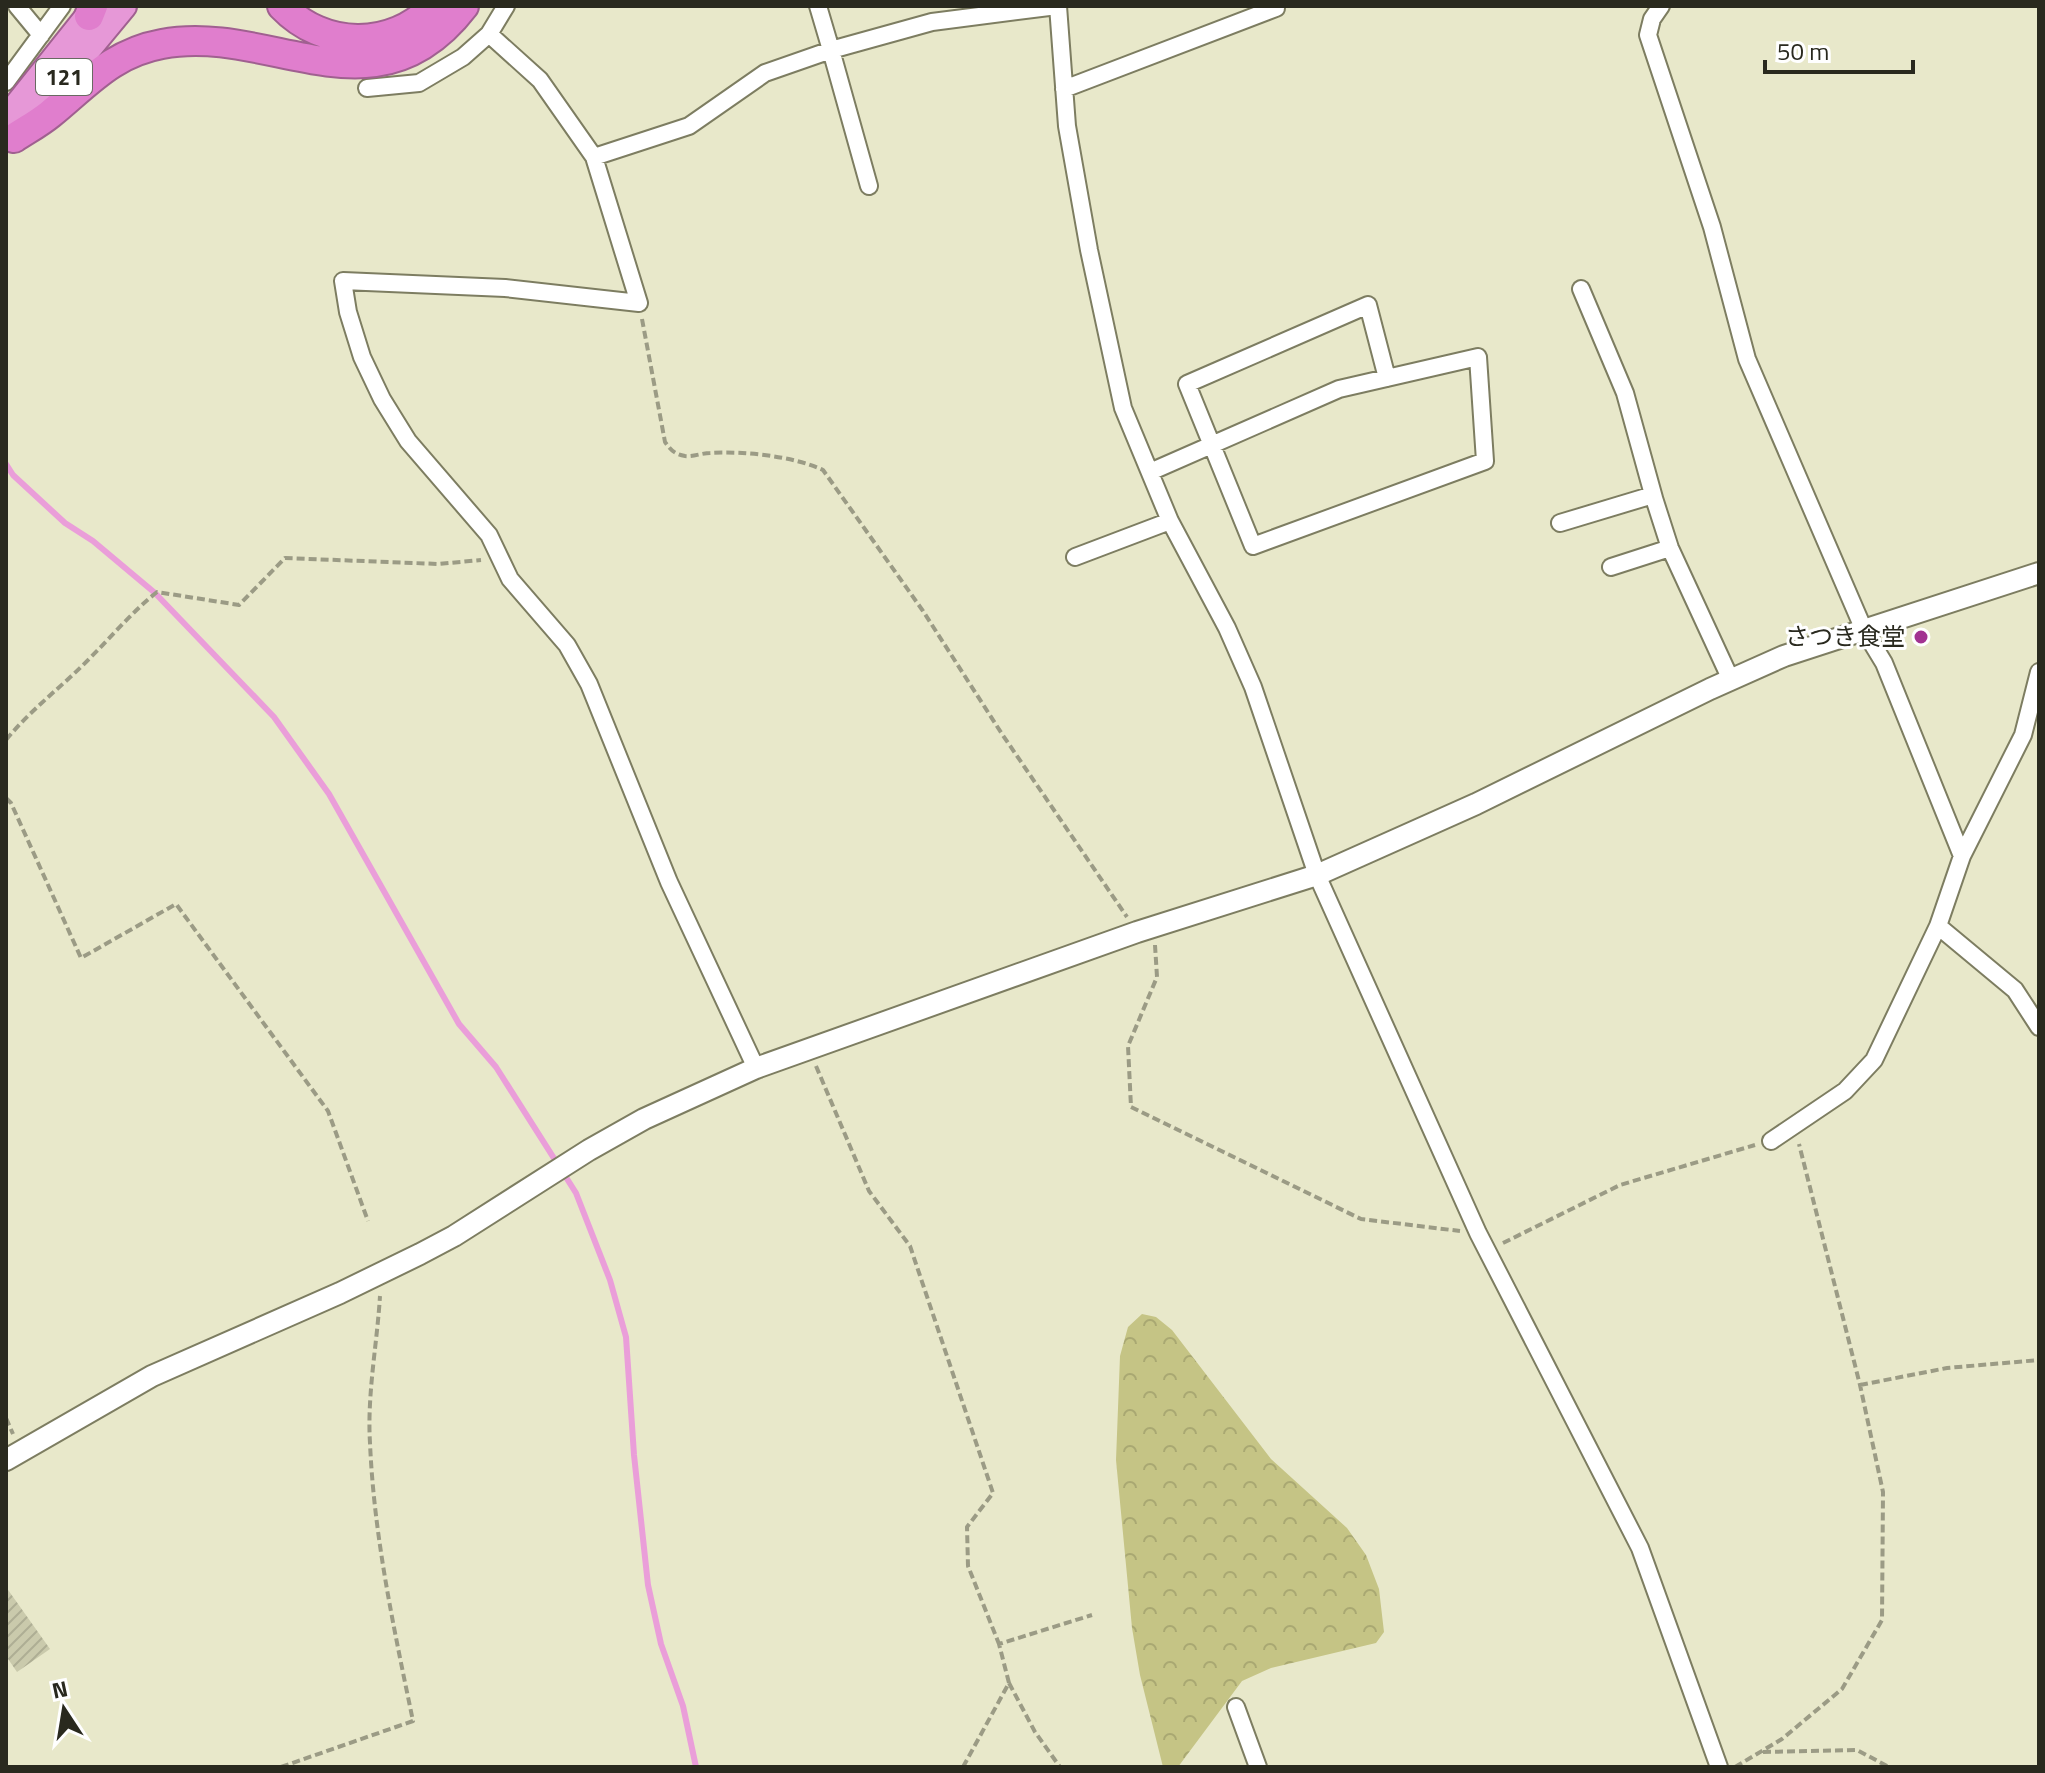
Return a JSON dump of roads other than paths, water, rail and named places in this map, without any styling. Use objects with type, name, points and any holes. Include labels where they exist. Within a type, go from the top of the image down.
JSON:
[{"type":"highway","name":"121","points":[[9,135],[123,6]]},
{"type":"highway","points":[[282,6],[310,29],[350,39],[392,35],[434,6]]},
{"type":"highway","points":[[9,135],[48,116],[99,70],[141,49],[184,41],[212,41],[321,62],[364,64],[413,51],[436,36],[464,6]]},
{"type":"highway","name":"121","points":[[9,135],[93,9]]},
{"type":"street","points":[[17,6],[41,35]]},
{"type":"street","points":[[6,82],[62,6]]},
{"type":"street","points":[[367,88],[419,83],[463,57],[489,34],[506,6]]},
{"type":"street","points":[[818,6],[869,186]]},
{"type":"street","points":[[594,157],[689,126],[765,73],[831,50],[932,22],[1058,6],[1067,126],[1089,250],[1123,408],[1170,521],[1227,628],[1253,687],[1317,875],[1486,1251],[1640,1548],[1719,1767]]},
{"type":"street","points":[[1661,6],[1652,19],[1648,35],[1712,227],[1747,359],[1864,630],[1884,663],[1962,856]]},
{"type":"street","points":[[1064,89],[1278,7]]},
{"type":"street","points":[[489,34],[540,80],[594,157],[639,303],[505,288],[343,281],[348,312],[362,357],[382,399],[408,441],[489,535],[510,579],[567,645],[589,684],[669,882],[756,1068]]},
{"type":"street","points":[[1581,289],[1625,393],[1670,548],[1731,680]]},
{"type":"street","points":[[1150,472],[1211,445],[1339,389],[1387,378],[1478,357],[1485,461],[1253,546],[1211,445],[1187,384],[1368,305],[1387,378]]},
{"type":"street","points":[[1560,523],[1653,495],[1654,498]]},
{"type":"street","points":[[1075,557],[1170,521]]},
{"type":"street","points":[[1611,567],[1670,548]]},
{"type":"street","points":[[6,1460],[152,1376],[381,1274],[454,1236],[589,1150],[644,1119],[756,1068],[1145,929],[1317,875],[1462,811],[1784,656],[2039,573]]},
{"type":"street","points":[[1771,1141],[1845,1091],[1874,1060],[1938,926],[1962,856],[2023,735],[2039,672]]},
{"type":"street","points":[[1938,926],[2015,990],[2039,1027]]},
{"type":"street","points":[[1236,1707],[1258,1767]]},
{"type":"waterway","points":[[6,464],[13,475],[65,523],[93,541],[155,593],[274,717],[329,794],[459,1024],[496,1067],[576,1193],[610,1280],[626,1337],[634,1455],[648,1585],[661,1644],[683,1706],[696,1767]]},
{"type":"place","name":"さつき食堂","points":[[1921,637]]}]
